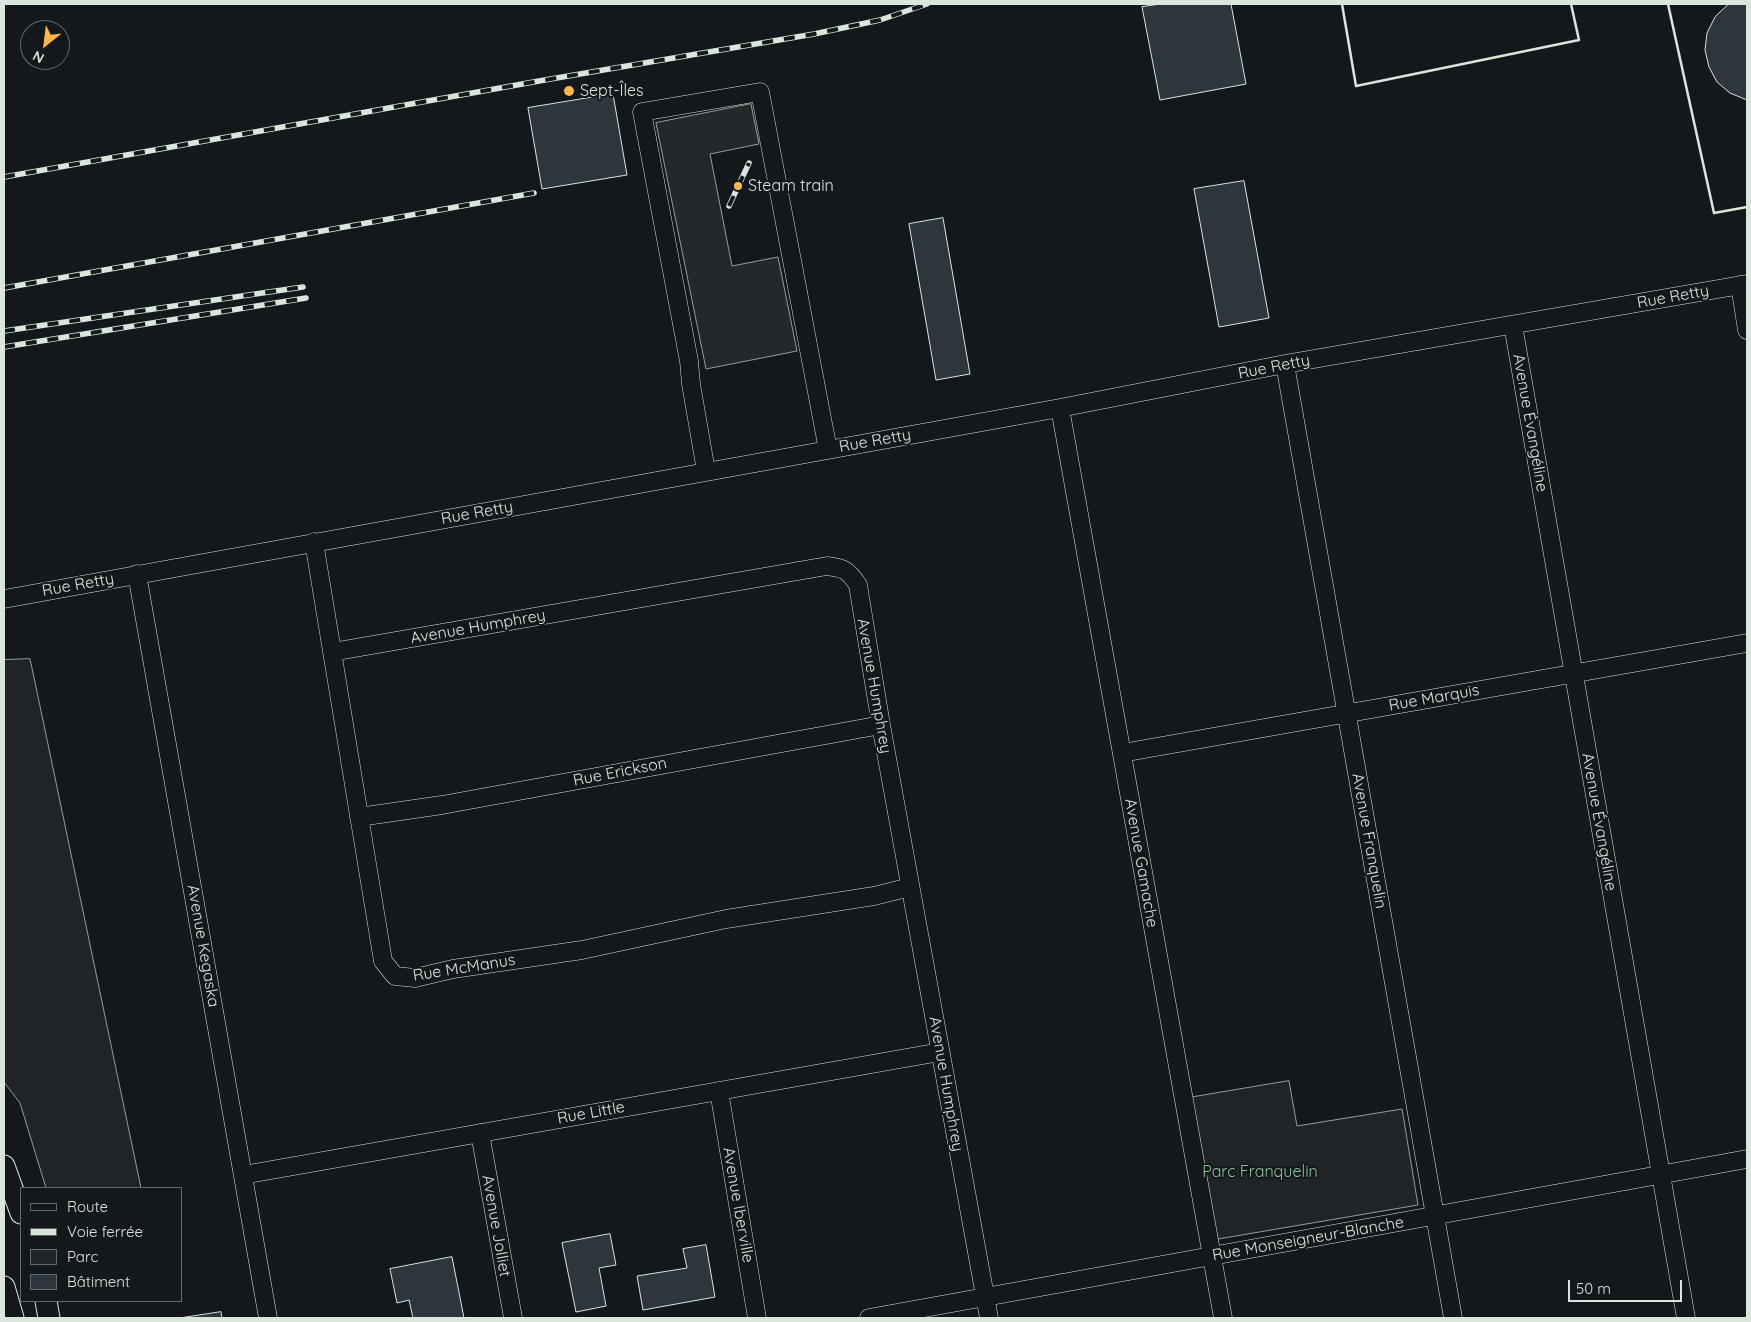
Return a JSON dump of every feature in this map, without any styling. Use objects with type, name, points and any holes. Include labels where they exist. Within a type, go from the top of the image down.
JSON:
[{"type":"main road","points":[[4,1166],[20,1210]]},
{"type":"main road","points":[[4,1287],[12,1318]]},
{"type":"main road","points":[[46,1302],[49,1318]]},
{"type":"street","points":[[706,472],[689,362],[642,112],[760,92],[828,450]]},
{"type":"street","name":"Rue Retty","points":[[4,599],[1060,408],[1285,364],[1743,285]]},
{"type":"street","points":[[1743,285],[1747,330]]},
{"type":"street","name":"Avenue Évangéline","points":[[1514,325],[1686,1318]]},
{"type":"street","name":"Avenue Franquelin","points":[[1285,364],[1453,1318]]},
{"type":"street","name":"Avenue Gamache","points":[[1060,408],[1223,1318]]},
{"type":"street","name":"Rue McManus","points":[[314,542],[383,961],[395,976],[415,978],[453,969],[582,950],[726,919],[874,896],[910,887]]},
{"type":"street","name":"Avenue Humphrey","points":[[332,652],[827,566],[842,568],[852,577],[858,585],[881,725],[988,1318]]},
{"type":"street","name":"Avenue Kegaska","points":[[137,574],[268,1318]]},
{"type":"street","name":"Rue Marquis","points":[[1122,753],[1747,643]]},
{"type":"street","name":"Rue Erickson","points":[[359,817],[442,805],[881,725]]},
{"type":"street","name":"Rue Little","points":[[243,1175],[940,1052]]},
{"type":"street","name":"Avenue Iberville","points":[[718,1091],[757,1318]]},
{"type":"street","name":"Avenue Jolliet","points":[[480,1133],[512,1318]]},
{"type":"street","name":"Rue Monseigneur-Blanche","points":[[869,1318],[1747,1160]]},
{"type":"green space","points":[[30,659],[141,1187],[46,1187],[20,1103],[4,1082],[4,660]]},
{"type":"green space","name":"Parc Franquelin","points":[[1289,1081],[1297,1126],[1402,1109],[1418,1205],[1212,1240],[1188,1098]]},
{"type":"shaded area","points":[[751,104],[759,144],[710,154],[732,266],[778,257],[797,351],[706,369],[656,123]]},
{"type":"building","points":[[1161,4],[1231,4],[1246,84],[1160,100],[1142,7]]},
{"type":"building","points":[[1729,4],[1747,4],[1747,100],[1730,93],[1717,82],[1709,67],[1705,50],[1707,33],[1715,17]]},
{"type":"building","points":[[613,94],[627,175],[542,189],[528,108]]},
{"type":"building","points":[[1244,181],[1269,318],[1219,327],[1194,189]]},
{"type":"building","points":[[943,218],[970,374],[936,380],[909,224]]},
{"type":"building","points":[[610,1234],[616,1265],[599,1268],[606,1306],[576,1312],[562,1243]]},
{"type":"building","points":[[706,1245],[715,1297],[643,1310],[637,1276],[687,1268],[683,1249]]},
{"type":"building","points":[[452,1257],[464,1318],[413,1318],[409,1300],[397,1303],[390,1269]]},
{"type":"building","points":[[221,1312],[222,1318],[180,1318]]},
{"type":"railway","points":[[4,177],[539,81],[814,34],[880,20],[927,4]]},
{"type":"railway","points":[[729,206],[749,163]]},
{"type":"railway","points":[[4,288],[534,193]]},
{"type":"railway","points":[[4,331],[303,287]]},
{"type":"railway","points":[[4,347],[306,298]]},
{"type":"wall","points":[[1342,4],[1356,86],[1579,40],[1571,4]]},
{"type":"wall","points":[[1668,4],[1714,213],[1747,207]]},
{"type":"place","name":"Sept-Îles","points":[[569,91]]},
{"type":"place","name":"Steam train","points":[[738,186]]}]
